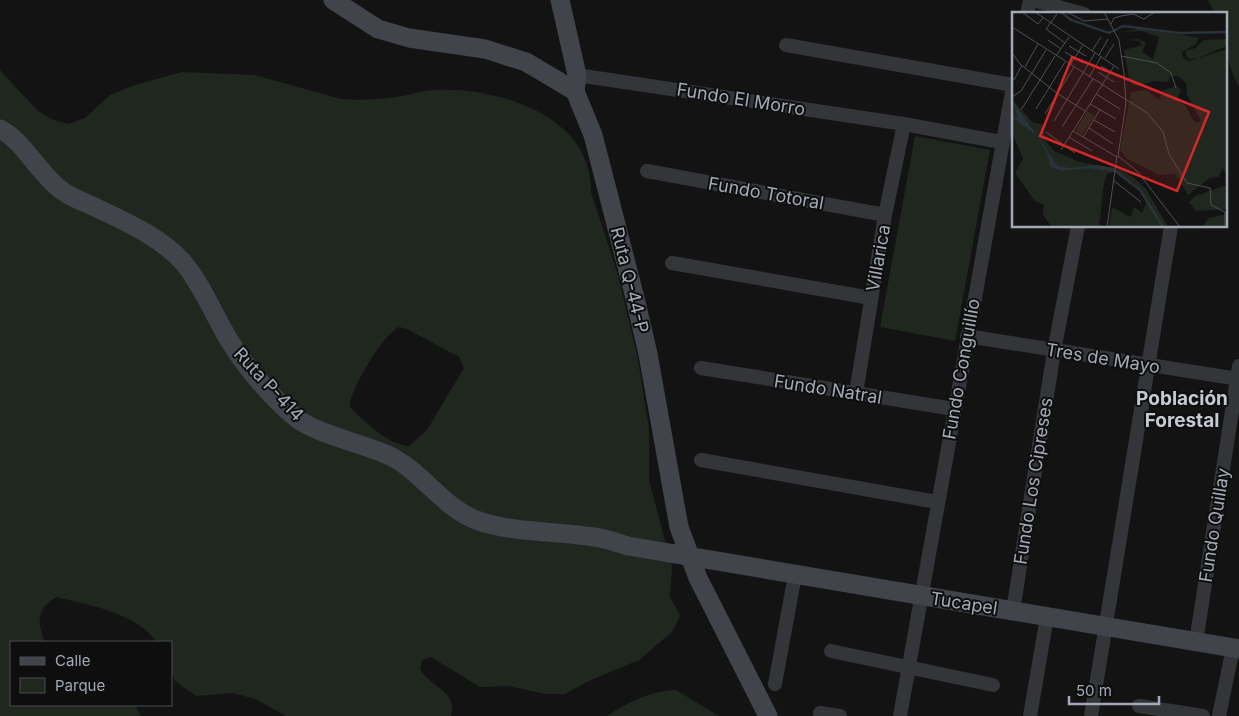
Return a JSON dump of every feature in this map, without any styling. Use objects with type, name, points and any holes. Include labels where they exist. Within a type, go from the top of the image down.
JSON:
[{"type":"street","points":[[333,0],[378,29],[409,38],[485,49],[526,62],[576,83]]},
{"type":"street","name":"Ruta Q-44-P","points":[[560,0],[576,83],[593,135],[636,298],[658,408],[674,504],[689,557],[768,716]]},
{"type":"street","points":[[1028,12],[1032,0],[1077,12]]},
{"type":"street","points":[[786,46],[1012,85]]},
{"type":"street","name":"Fundo El Morro","points":[[576,83],[904,124]]},
{"type":"street","name":"Fundo Conguillío","points":[[900,716],[1001,142],[1012,90]]},
{"type":"street","points":[[904,124],[1001,142]]},
{"type":"street","name":"Villarica","points":[[856,393],[885,215],[904,124]]},
{"type":"street","name":"Ruta P-414","points":[[0,129],[14,139],[46,178],[62,191],[139,230],[166,247],[183,262],[231,343],[250,368],[278,400],[309,427],[367,446],[397,459],[413,470],[460,512],[478,520],[501,526],[596,537],[628,546],[689,557]]},
{"type":"street","name":"Fundo Totoral","points":[[647,171],[885,215]]},
{"type":"street","name":"Fundo Los Cipreses","points":[[1013,611],[1054,350],[1078,228]]},
{"type":"street","points":[[1091,716],[1171,228]]},
{"type":"street","points":[[672,264],[871,298]]},
{"type":"street","name":"Tres de Mayo","points":[[967,336],[1148,365],[1238,374]]},
{"type":"street","name":"Fundo Natral","points":[[701,368],[954,409]]},
{"type":"street","name":"Fundo Quillay","points":[[1196,642],[1238,374]]},
{"type":"street","points":[[701,460],[938,502]]},
{"type":"street","name":"Tucapel","points":[[689,557],[1236,649]]},
{"type":"street","points":[[775,684],[795,575]]},
{"type":"street","points":[[1030,716],[1047,617]]},
{"type":"street","points":[[1219,716],[1236,649]]},
{"type":"street","points":[[831,651],[909,669],[993,684]]},
{"type":"street","points":[[1139,706],[1203,716]]},
{"type":"street","points":[[820,713],[840,716]]},
{"type":"green space","points":[[1208,0],[1239,0],[1239,87],[1230,68],[1226,51],[1226,12],[1214,12]]},
{"type":"green space","points":[[0,70],[37,110],[51,119],[69,124],[85,118],[110,95],[135,85],[182,72],[255,75],[349,100],[387,98],[436,90],[461,90],[513,101],[538,111],[559,126],[576,144],[587,166],[591,192],[618,275],[638,359],[649,429],[649,480],[672,567],[670,597],[680,615],[673,631],[639,660],[589,681],[565,694],[546,694],[508,686],[480,687],[431,657],[422,660],[420,669],[424,675],[451,700],[451,716],[286,716],[255,699],[233,693],[196,696],[175,681],[172,674],[172,641],[156,641],[148,632],[124,617],[98,607],[57,597],[45,606],[40,616],[45,641],[10,641],[10,706],[136,706],[141,716],[0,716]],"holes":[[[399,327],[407,329],[459,357],[464,368],[427,430],[409,446],[393,442],[385,437],[350,407],[355,389],[368,363],[385,340]]]},
{"type":"green space","points":[[915,136],[990,150],[955,341],[880,327]]},
{"type":"green space","points":[[676,690],[719,716],[607,716],[640,698]]},
{"type":"district","name":"Población Forestal","points":[[1182,409]]}]
